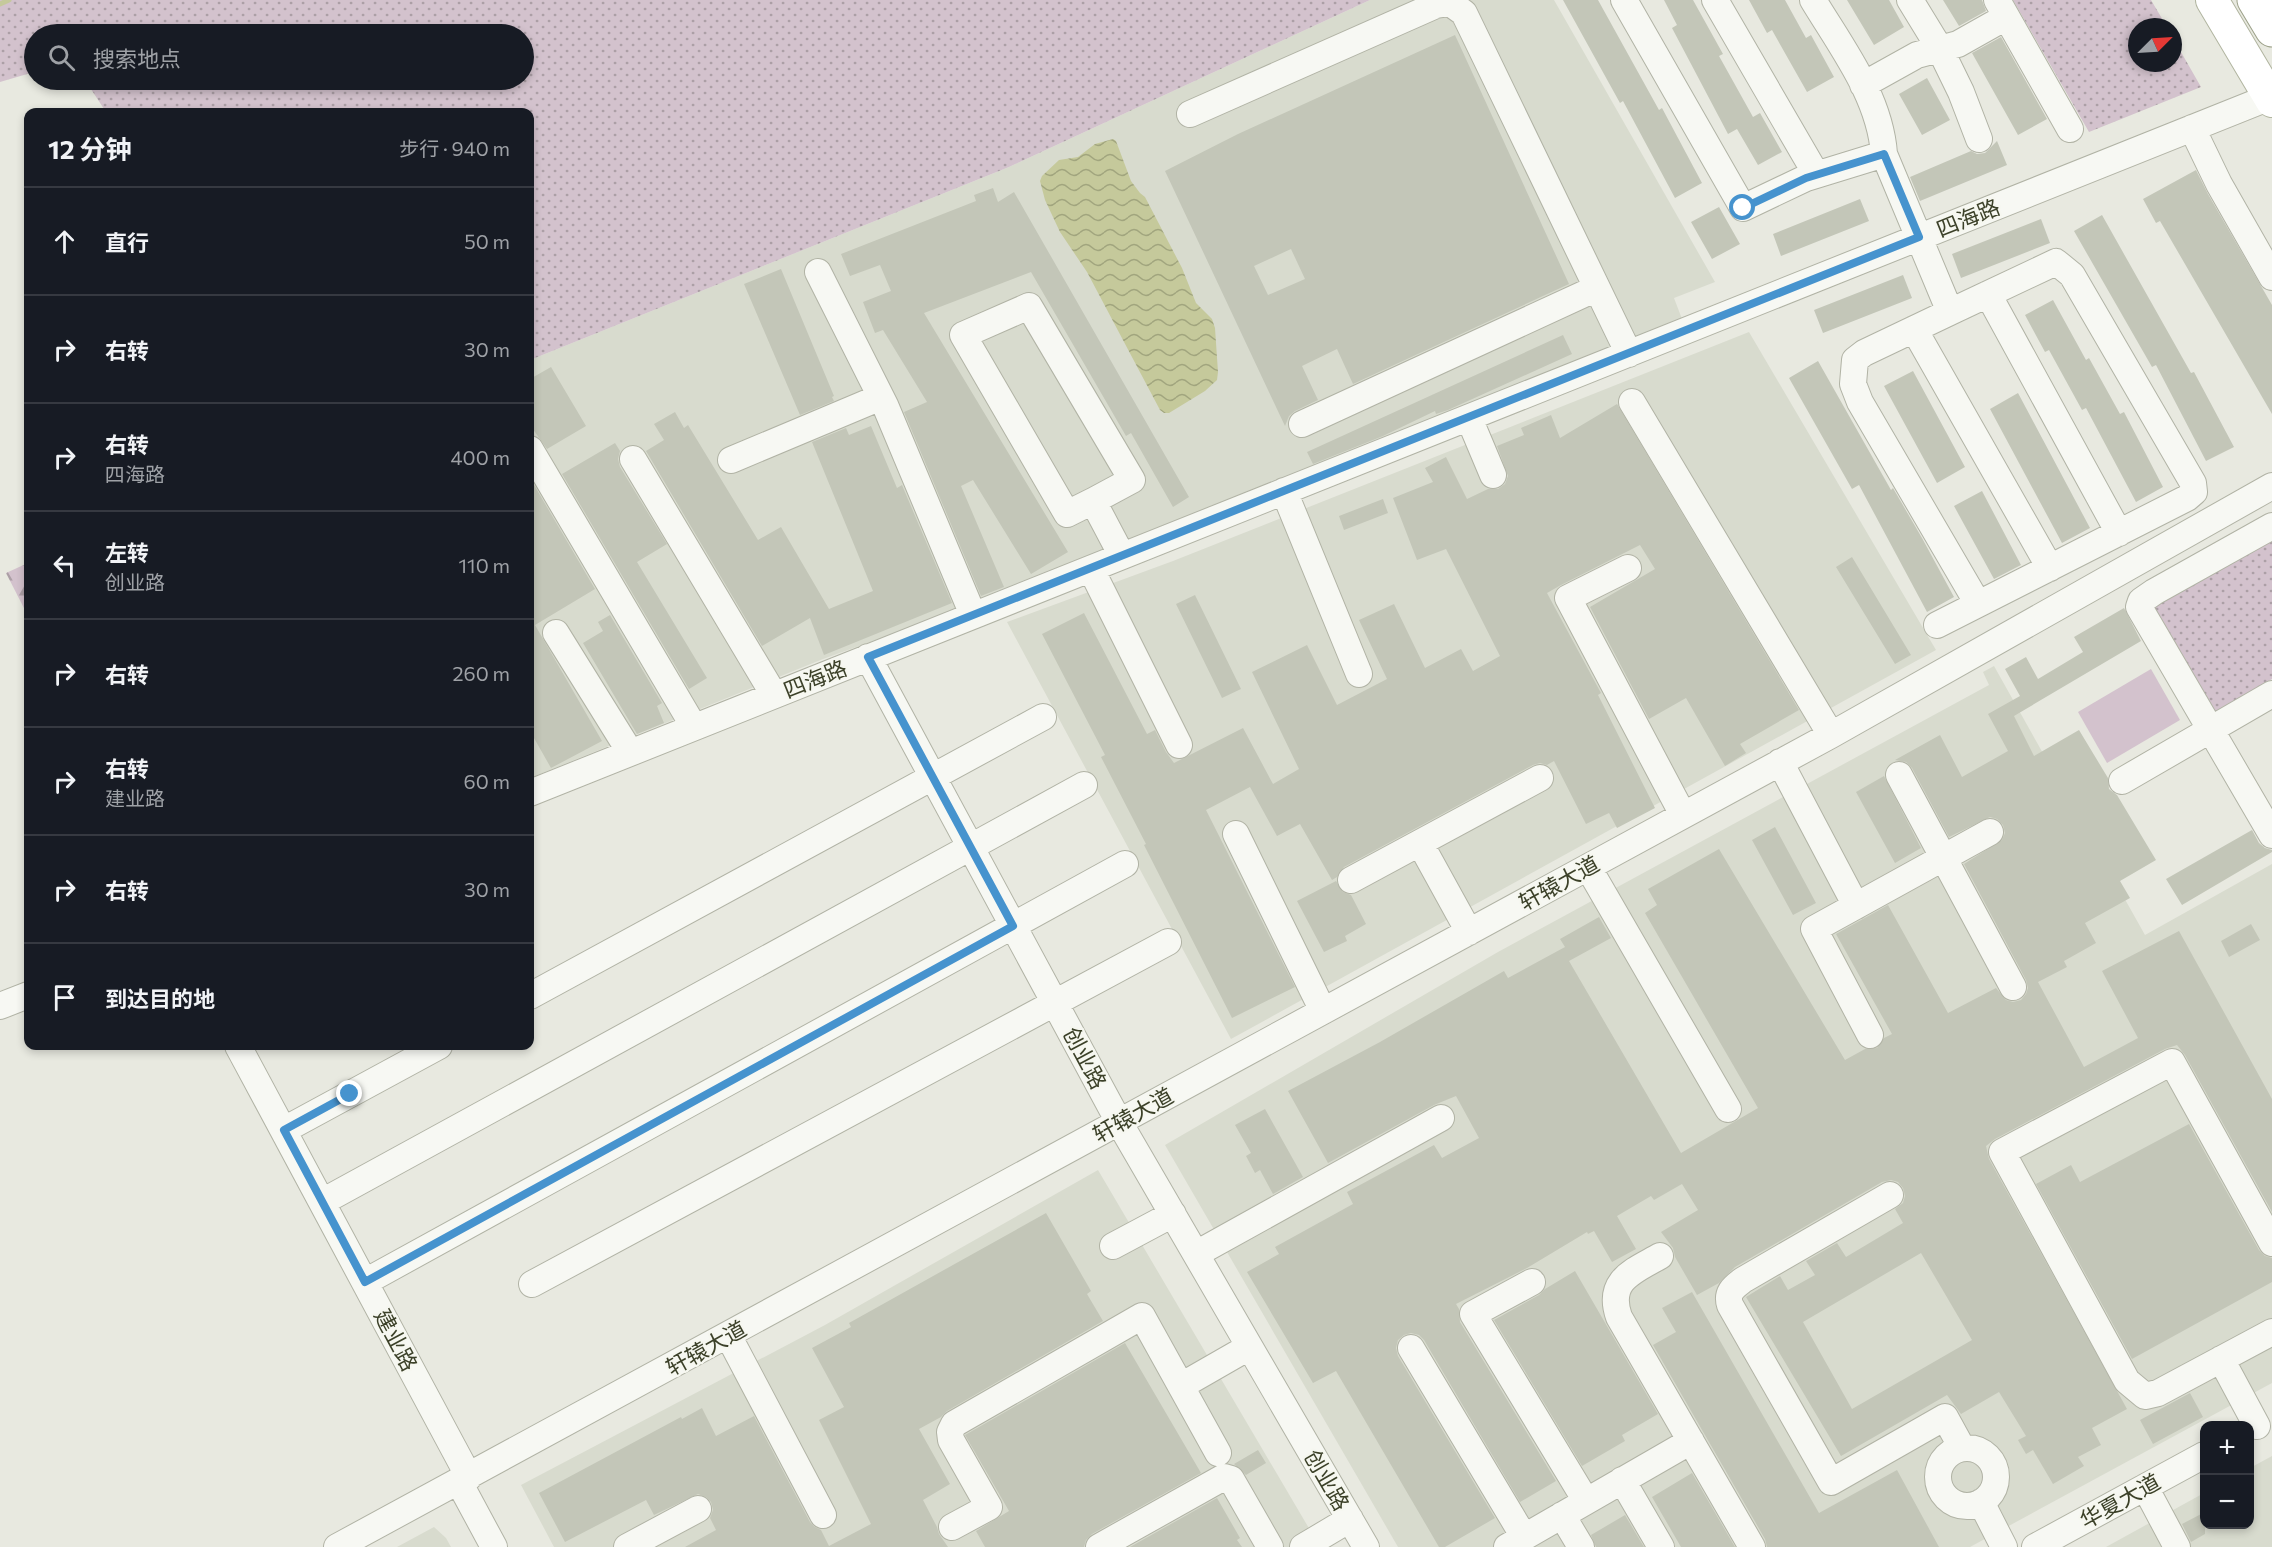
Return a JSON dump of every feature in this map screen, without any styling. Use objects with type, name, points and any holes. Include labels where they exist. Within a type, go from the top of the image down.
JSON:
[{"type":"highway","points":[[2254,0],[2272,30]]},
{"type":"main road","points":[[2212,0],[2271,99]]},
{"type":"street","points":[[1624,0],[1743,208],[1816,174],[1884,154]]},
{"type":"street","points":[[1715,0],[1816,174]]},
{"type":"street","points":[[1813,0],[1863,85],[1881,127],[1884,154],[1950,312]]},
{"type":"street","points":[[1910,0],[1940,49],[1961,92],[1978,139]]},
{"type":"street","points":[[1190,114],[1436,5],[1450,3],[1464,13],[1629,354]]},
{"type":"street","points":[[1863,85],[1917,55],[1958,44],[2001,8],[2070,129]]},
{"type":"street","name":"四海路","points":[[534,791],[2192,128],[2271,99]]},
{"type":"street","points":[[2192,128],[2219,184],[2272,277]]},
{"type":"street","points":[[1937,625],[2187,498],[2194,492],[2193,483],[2072,275],[2056,261],[1864,353],[1855,360],[1853,384],[1860,402],[1978,604]]},
{"type":"street","points":[[818,272],[881,397],[973,615]]},
{"type":"street","points":[[1302,424],[1597,288]]},
{"type":"street","points":[[1988,294],[2119,533]]},
{"type":"street","points":[[1029,306],[1132,480],[1093,501],[1067,514],[963,335],[1029,306]]},
{"type":"street","points":[[1914,329],[2050,568]]},
{"type":"street","points":[[731,460],[881,397]]},
{"type":"street","points":[[1632,402],[1831,735]]},
{"type":"street","points":[[1469,418],[1493,475]]},
{"type":"street","points":[[534,456],[694,727]]},
{"type":"street","points":[[633,459],[774,695]]},
{"type":"street","name":"轩辕大道","points":[[337,1547],[1831,735],[2272,486]]},
{"type":"street","points":[[1284,492],[1359,674]]},
{"type":"street","points":[[1093,501],[1122,556]]},
{"type":"street","points":[[2272,526],[2154,592],[2139,604],[2272,835]]},
{"type":"street","points":[[1628,568],[1568,598],[1683,815]]},
{"type":"street","points":[[1091,569],[1179,746]]},
{"type":"street","points":[[556,633],[630,752]]},
{"type":"street","name":"创业路","points":[[868,657],[1119,1122],[1366,1547]]},
{"type":"street","points":[[2122,781],[2272,694]]},
{"type":"street","points":[[534,994],[1043,717]]},
{"type":"street","points":[[1780,762],[1856,906]]},
{"type":"street","points":[[1899,775],[2013,987]]},
{"type":"street","points":[[1351,880],[1540,778]]},
{"type":"street","points":[[322,1202],[1084,785]]},
{"type":"street","points":[[1870,1035],[1814,930],[1990,832]]},
{"type":"street","points":[[1236,834],[1323,1011]]},
{"type":"street","points":[[1420,843],[1469,932]]},
{"type":"street","points":[[365,1282],[1125,864]]},
{"type":"street","points":[[1588,867],[1728,1109]]},
{"type":"street","points":[[532,1284],[1168,942]]},
{"type":"street","points":[[0,1006],[24,997]]},
{"type":"street","name":"建业路","points":[[240,1050],[365,1282],[464,1479],[494,1547]]},
{"type":"street","points":[[284,1130],[433,1050]]},
{"type":"street","points":[[2272,1243],[2172,1062],[2002,1152],[2127,1381],[2136,1390],[2145,1396],[2158,1393],[2272,1332]]},
{"type":"street","points":[[1196,1254],[1441,1118]]},
{"type":"street","points":[[1890,1195],[1743,1280],[1730,1292],[1728,1298],[1831,1482],[1945,1417],[1962,1448]]},
{"type":"street","points":[[1113,1246],[1173,1214]]},
{"type":"street","points":[[1660,1256],[1622,1279],[1618,1287],[1615,1306],[1619,1317],[1752,1547]]},
{"type":"street","points":[[1532,1282],[1473,1314],[1586,1501]]},
{"type":"street","points":[[952,1527],[989,1506],[951,1440],[950,1432],[954,1424],[1142,1316],[1218,1453]]},
{"type":"street","points":[[728,1335],[823,1515]]},
{"type":"street","points":[[1181,1386],[1249,1347]]},
{"type":"street","points":[[1411,1348],[1515,1542],[1691,1441]]},
{"type":"street","points":[[2221,1359],[2260,1425]]},
{"type":"street","points":[[1962,1448],[1980,1451],[1993,1463],[1996,1481],[1988,1497],[1971,1506],[1952,1501],[1944,1494],[1938,1476],[1940,1466],[1954,1451],[1962,1448]]},
{"type":"street","name":"华夏大道","points":[[2035,1547],[2200,1458]]},
{"type":"street","points":[[1099,1547],[1224,1477],[1231,1479],[1270,1547]]},
{"type":"street","points":[[1623,1480],[1661,1547]]},
{"type":"street","points":[[2145,1487],[2177,1547]]},
{"type":"street","points":[[1981,1502],[2004,1547]]},
{"type":"street","points":[[627,1547],[698,1509]]},
{"type":"street","points":[[1562,1515],[1581,1547]]},
{"type":"street","points":[[1303,1547],[1350,1520]]},
{"type":"shaded area","points":[[1370,0],[1554,0],[1715,282],[1674,298],[1682,319],[1014,590],[823,659],[534,776],[534,358],[1009,167]]},
{"type":"shaded area","points":[[1749,332],[1936,650],[1231,1039],[1007,622],[1173,561]]},
{"type":"shaded area","points":[[1994,666],[2145,935],[2272,864],[2272,1383],[1970,1547],[1398,1547],[1165,1145],[1498,952],[1989,685],[1983,672]]},
{"type":"shaded area","points":[[1098,1170],[1320,1547],[554,1547],[521,1485],[825,1325]]},
{"type":"shaded area","points":[[2272,1456],[2272,1547],[2106,1547],[2200,1495],[2200,1529],[2254,1529],[2254,1466]]},
{"type":"shaded area","points":[[434,1527],[446,1538],[451,1547],[397,1547]]},
{"type":"green space","points":[[0,0],[1370,0],[1009,167],[534,358],[534,108],[103,108],[92,90],[534,90],[534,24],[24,24],[24,75],[0,82]]},
{"type":"green space","points":[[2013,0],[2151,0],[2162,18],[2128,18],[2128,72],[2182,72],[2182,54],[2201,87],[2089,132]]},
{"type":"green space","points":[[2272,534],[2272,679],[2213,713],[2153,610],[2155,603]]},
{"type":"green space","points":[[24,565],[24,608],[6,573]]},
{"type":"green space","points":[[2151,669],[2180,720],[2107,763],[2078,712]]},
{"type":"water","points":[[1113,139],[1116,141],[1131,181],[1145,197],[1182,268],[1196,303],[1212,319],[1215,328],[1217,380],[1205,391],[1169,413],[1160,410],[1087,272],[1060,232],[1045,200],[1040,181],[1042,176],[1059,160],[1078,157],[1095,144]]},
{"type":"building","points":[[1563,0],[1598,0],[1659,110],[1662,108],[1702,183],[1675,198],[1623,101],[1620,103]]},
{"type":"building","points":[[1664,0],[1693,0],[1723,54],[1719,56],[1753,117],[1760,113],[1782,152],[1758,165],[1737,129],[1728,134],[1672,28],[1677,25]]},
{"type":"building","points":[[1749,0],[1785,0],[1806,38],[1811,35],[1834,77],[1807,92],[1772,30],[1767,33]]},
{"type":"building","points":[[1847,0],[1889,0],[1904,27],[1874,45]]},
{"type":"building","points":[[1943,0],[1982,0],[1986,11],[1959,26]]},
{"type":"building","points":[[1455,35],[1569,284],[1353,384],[1337,349],[1302,366],[1318,400],[1295,411],[1289,416],[1285,426],[1165,171],[1238,134]],"holes":[[[1291,249],[1305,279],[1268,295],[1254,266]]]},
{"type":"building","points":[[2001,37],[2047,119],[2018,135],[1972,53]]},
{"type":"building","points":[[1927,78],[1950,120],[1922,135],[1899,94]]},
{"type":"building","points":[[1997,141],[2007,165],[1920,201],[1910,177],[1971,151],[1977,154],[1985,153]]},
{"type":"building","points":[[2196,170],[2272,305],[2272,414],[2160,221],[2156,223],[2143,199]]},
{"type":"building","points":[[993,188],[998,202],[1014,192],[1189,497],[1173,507],[1131,433],[1126,436],[1031,272],[924,313],[1068,552],[1031,574],[973,480],[961,486],[1004,587],[981,596],[904,412],[927,402],[883,330],[875,333],[863,302],[891,291],[880,265],[850,276],[841,254],[976,201],[974,195]]},
{"type":"building","points":[[1860,199],[1869,221],[1781,256],[1773,234]]},
{"type":"building","points":[[1719,207],[1740,244],[1712,259],[1691,222]]},
{"type":"building","points":[[2102,215],[2191,373],[2194,372],[2234,447],[2206,461],[2156,365],[2152,367],[2074,231]]},
{"type":"building","points":[[2041,219],[2050,243],[1961,278],[1952,254]]},
{"type":"building","points":[[781,269],[834,396],[832,397],[834,401],[800,415],[744,284]]},
{"type":"building","points":[[1903,275],[1912,298],[1823,333],[1814,310]]},
{"type":"building","points":[[2053,300],[2086,360],[2089,358],[2120,414],[2124,412],[2163,487],[2136,502],[2086,408],[2082,410],[2049,350],[2045,352],[2025,315]]},
{"type":"building","points":[[1563,335],[1572,354],[1448,410],[1436,414],[1435,411],[1383,436],[1313,464],[1307,452]]},
{"type":"building","points":[[1818,361],[1954,597],[1927,612],[1859,485],[1852,489],[1789,378]]},
{"type":"building","points":[[551,367],[586,426],[547,449],[534,431],[534,377]]},
{"type":"building","points":[[1913,371],[1965,467],[1937,483],[1884,386]]},
{"type":"building","points":[[2018,393],[2090,528],[2062,543],[1990,409]]},
{"type":"building","points":[[1617,404],[1799,710],[1740,744],[1746,753],[1725,766],[1686,698],[1649,719],[1590,607],[1655,569],[1640,545],[1561,585],[1547,593],[1601,693],[1598,695],[1655,808],[1617,828],[1609,813],[1586,824],[1554,761],[1547,765],[1540,763],[1344,867],[1332,880],[1300,824],[1277,836],[1250,787],[1206,810],[1295,987],[1232,1018],[1101,757],[1105,755],[1042,634],[1084,613],[1147,734],[1155,730],[1174,763],[1243,728],[1273,784],[1299,769],[1252,672],[1307,645],[1337,705],[1387,679],[1359,620],[1394,604],[1425,668],[1461,649],[1473,671],[1500,656],[1446,549],[1417,560],[1393,498],[1433,482],[1425,468],[1446,457],[1467,499],[1488,489],[1498,489],[1505,484],[1508,476],[1497,446],[1524,435],[1521,428],[1551,415],[1560,438]]},
{"type":"building","points":[[675,412],[684,428],[688,425],[758,540],[781,527],[829,609],[873,591],[812,442],[846,428],[849,435],[871,426],[897,488],[902,485],[952,603],[824,655],[810,618],[762,646],[646,451],[664,440],[654,424]]},
{"type":"building","points":[[615,443],[620,451],[618,459],[620,467],[667,544],[637,562],[707,678],[689,689],[562,474]]},
{"type":"building","points":[[534,485],[595,589],[535,625],[602,741],[551,768],[534,738]]},
{"type":"building","points":[[1982,491],[2021,565],[1994,579],[1954,506]]},
{"type":"building","points":[[1383,499],[1388,513],[1344,530],[1339,516]]},
{"type":"building","points":[[1852,557],[1911,655],[1895,664],[1836,567]]},
{"type":"building","points":[[1195,595],[1241,689],[1222,698],[1176,604]]},
{"type":"building","points":[[2124,608],[2141,641],[2014,716],[2034,756],[2079,730],[2108,778],[2109,789],[2117,795],[2156,860],[2120,881],[2130,898],[2085,923],[2096,943],[2064,961],[2067,967],[2038,982],[2084,1067],[2138,1038],[2102,971],[2179,931],[2272,1099],[2272,1212],[2185,1055],[2177,1045],[2165,1049],[1995,1139],[1986,1146],[1989,1159],[2127,1409],[2092,1428],[2101,1445],[2078,1457],[2084,1466],[2053,1484],[2033,1450],[2026,1454],[2018,1440],[2026,1436],[1999,1392],[1961,1414],[1947,1395],[1841,1456],[1746,1297],[1780,1276],[1788,1290],[1815,1275],[1806,1261],[1837,1243],[1846,1257],[1903,1223],[1895,1209],[1903,1203],[1905,1196],[1898,1182],[1891,1180],[1882,1182],[1735,1267],[1719,1283],[1697,1295],[1675,1257],[1673,1248],[1661,1232],[1698,1210],[1682,1184],[1654,1200],[1651,1196],[1617,1216],[1636,1249],[1612,1262],[1594,1231],[1588,1234],[1587,1232],[1527,1268],[1456,1304],[1459,1309],[1460,1322],[1556,1481],[1520,1502],[1424,1340],[1419,1335],[1411,1333],[1398,1340],[1396,1348],[1398,1356],[1495,1518],[1445,1547],[1439,1547],[1336,1371],[1313,1383],[1247,1272],[1279,1254],[1275,1247],[1353,1204],[1347,1192],[1434,1145],[1442,1158],[1479,1138],[1456,1096],[1434,1105],[1328,1163],[1288,1091],[1380,1042],[1504,971],[1508,978],[1565,947],[1560,939],[1599,917],[1611,938],[1569,961],[1681,1153],[1758,1108],[1645,913],[1657,905],[1648,889],[1719,849],[1845,1060],[1865,1049],[1877,1048],[1884,1038],[1892,1034],[1836,934],[1888,905],[1948,1013],[1996,988],[2006,1000],[2013,1002],[2021,1000],[2028,988],[2026,980],[1964,864],[2002,840],[2005,833],[2003,825],[1997,819],[1990,817],[1949,837],[1912,768],[1906,762],[1895,760],[1940,735],[1962,777],[2008,751],[1988,714],[2020,696],[2005,669],[2026,657],[2038,679],[2083,652],[2074,637]],"holes":[[[1921,1253],[1972,1340],[1852,1409],[1803,1322]]]},
{"type":"building","points":[[610,615],[662,703],[657,706],[664,723],[637,734],[583,643],[603,631],[598,622]]},
{"type":"building","points":[[1884,776],[1921,848],[1895,863],[1856,792]]},
{"type":"building","points":[[1775,827],[1816,903],[1793,915],[1752,840]]},
{"type":"building","points":[[2252,830],[2259,843],[2272,852],[2182,905],[2166,879]]},
{"type":"building","points":[[1336,881],[1343,892],[1351,895],[1366,924],[1345,936],[1347,941],[1324,952],[1297,901]]},
{"type":"building","points":[[2251,924],[2260,940],[2229,957],[2221,941]]},
{"type":"building","points":[[1265,1109],[1303,1177],[1273,1194],[1260,1170],[1255,1173],[1246,1156],[1251,1153],[1235,1125]]},
{"type":"building","points":[[2189,1124],[2259,1250],[2265,1256],[2272,1258],[2272,1282],[2132,1359],[2036,1184],[2071,1165],[2080,1182]]},
{"type":"building","points":[[1046,1213],[1091,1291],[1087,1294],[1103,1321],[919,1429],[950,1484],[923,1500],[939,1534],[948,1547],[685,1547],[716,1530],[710,1518],[713,1510],[711,1502],[698,1494],[654,1515],[646,1500],[565,1542],[539,1493],[702,1408],[716,1436],[754,1416],[810,1522],[821,1530],[829,1546],[871,1524],[819,1420],[844,1407],[812,1348],[851,1327],[849,1323]]},
{"type":"building","points":[[1575,1271],[1658,1414],[1622,1435],[1625,1441],[1582,1466],[1494,1320],[1539,1295]]},
{"type":"building","points":[[1692,1292],[1819,1513],[1897,1470],[1939,1547],[1767,1547],[1765,1539],[1653,1345],[1676,1332],[1662,1308]]},
{"type":"building","points":[[1125,1343],[1201,1473],[1092,1534],[1086,1540],[1084,1547],[985,1547],[976,1531],[1009,1511],[965,1435]]},
{"type":"building","points":[[2190,1393],[2203,1417],[2153,1444],[2140,1420]]},
{"type":"building","points":[[1258,1450],[1266,1463],[1246,1475],[1234,1464]]},
{"type":"building","points":[[1692,1473],[1735,1547],[1681,1547],[1652,1497]]},
{"type":"building","points":[[1217,1498],[1240,1538],[1237,1540],[1242,1547],[1130,1547]]},
{"type":"building","points":[[1625,1515],[1644,1547],[1596,1547],[1591,1535]]},
{"type":"building","points":[[2200,1515],[2200,1529],[2205,1529],[2205,1534],[2191,1542],[2182,1524]]},
{"type":"waterway","points":[[0,4],[9,0]]},
{"type":"route","points":[[350,1094],[284,1130],[365,1282],[1013,926],[868,657],[1919,237],[1884,154],[1832,168],[1743,208]]}]
